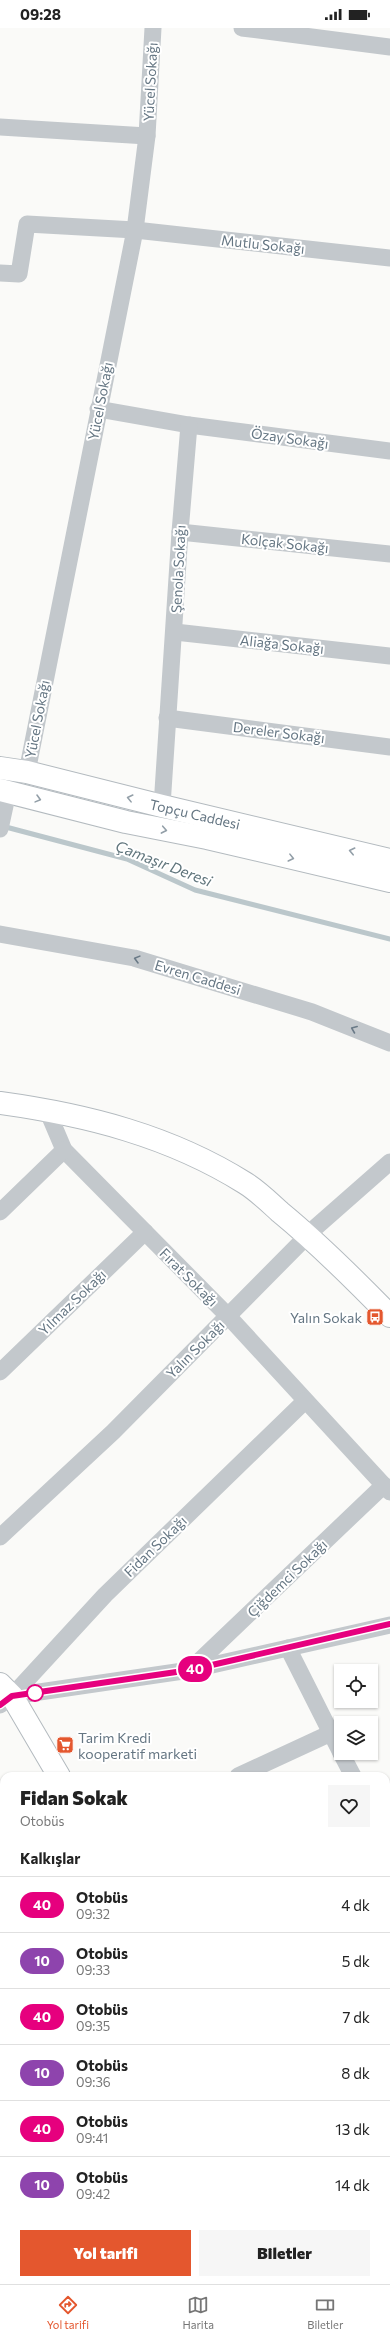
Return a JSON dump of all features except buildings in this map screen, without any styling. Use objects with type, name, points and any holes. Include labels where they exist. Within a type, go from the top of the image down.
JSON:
[{"type":"street","name":"Yücel Sokağı","points":[[27,772],[98,409],[135,230],[147,136],[153,28]]},
{"type":"street","points":[[242,28],[390,47]]},
{"type":"street","points":[[0,127],[147,136]]},
{"type":"street","name":"Mutlu Sokağı","points":[[0,273],[20,274],[27,224],[135,230],[390,258]]},
{"type":"street","points":[[98,409],[189,424]]},
{"type":"street","name":"Özay Sokağı","points":[[189,424],[390,451]]},
{"type":"street","name":"Şenola Sokağı","points":[[162,806],[167,718],[175,632],[180,532],[189,424]]},
{"type":"street","name":"Kolçak Sokağı","points":[[180,532],[390,554]]},
{"type":"street","name":"Aliağa Sokağı","points":[[175,632],[390,656]]},
{"type":"street","name":"Dereler Sokağı","points":[[167,718],[390,746]]},
{"type":"street","name":"Topçu Caddesi","points":[[0,768],[27,772],[162,806],[390,860]]},
{"type":"street","points":[[0,829],[4,795]]},
{"type":"street","name":"Topçu Caddesi","points":[[4,795],[207,838],[390,882]]},
{"type":"street","name":"Evren Caddesi","points":[[0,934],[134,958],[312,1012],[390,1043]]},
{"type":"street","points":[[0,1103],[47,1110],[114,1124],[178,1146],[246,1183],[308,1236],[390,1316]]},
{"type":"street","name":"Fırat Sokağı","points":[[47,1110],[64,1150],[228,1316],[387,1488]]},
{"type":"street","points":[[0,1212],[64,1150]]},
{"type":"street","name":"Yalın Sokağı","points":[[0,1537],[113,1432],[308,1236],[390,1162]]},
{"type":"street","name":"Yılmaz Sokağı","points":[[0,1372],[145,1232]]},
{"type":"street","name":"Fidan Sokağı","points":[[4,1695],[305,1401]]},
{"type":"street","name":"Çiğdemci Sokağı","points":[[190,1670],[387,1488]]},
{"type":"street","points":[[57,1772],[4,1695],[190,1670],[390,1624]]},
{"type":"street","points":[[288,1648],[334,1739]]},
{"type":"street","points":[[247,1772],[331,1733]]},
{"type":"street","points":[[345,1760],[351,1772]]},
{"type":"waterway","name":"Çamaşır Deresi","points":[[2,826],[127,859],[195,890],[390,939]]},
{"type":"bus line","name":"40","points":[[0,1705],[12,1696],[190,1670],[390,1624]]},
{"type":"place","name":"Yalın Sokak","points":[[375,1317]]},
{"type":"place","name":"Tarim Kredi kooperatif marketi","points":[[65,1745]]}]
